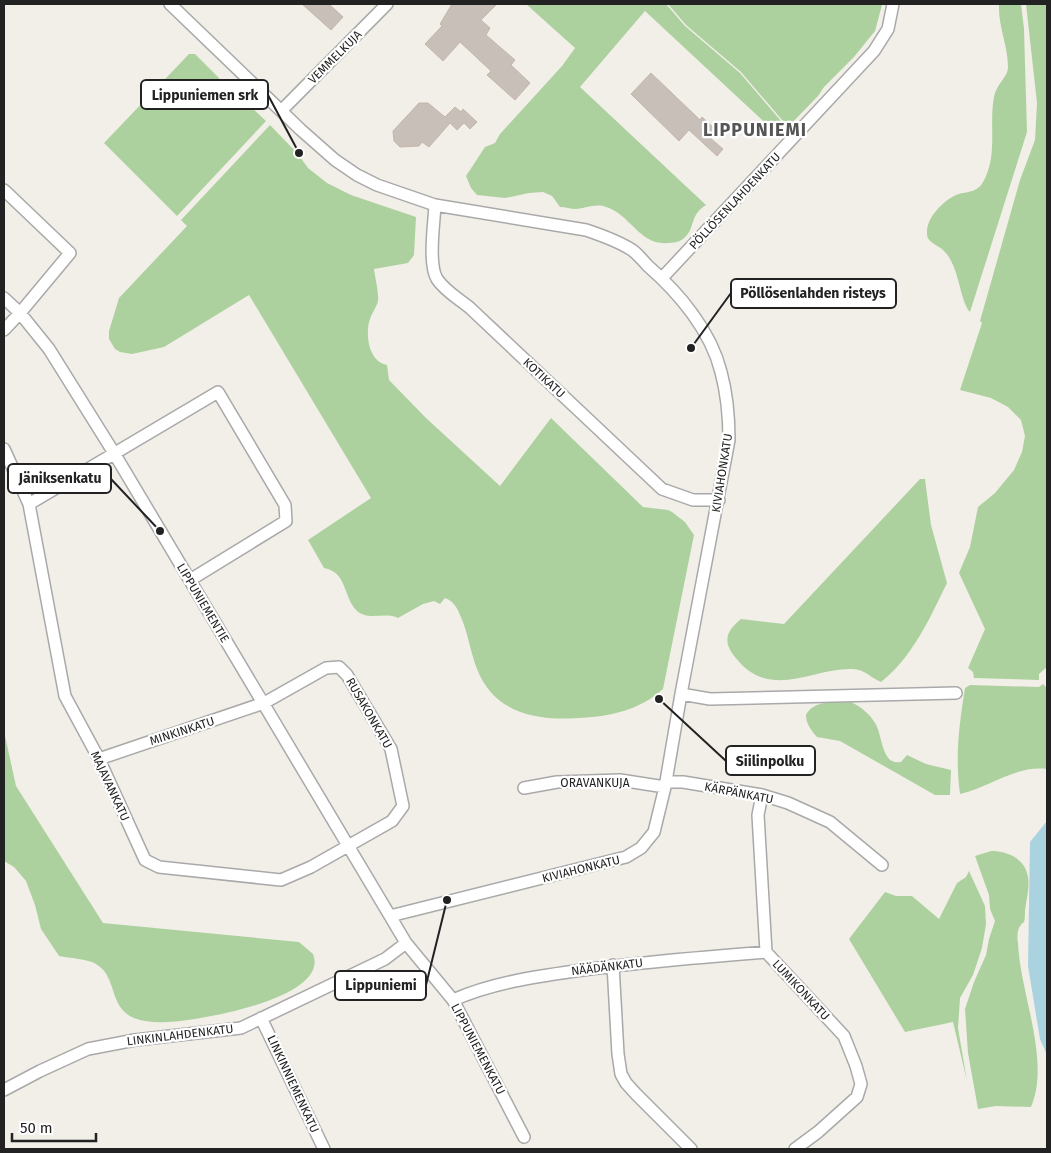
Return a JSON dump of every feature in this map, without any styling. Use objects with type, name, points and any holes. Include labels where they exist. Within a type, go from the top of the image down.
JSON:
[{"type":"street","name":"KIVIAHONKATU","points":[[170,4],[335,160],[357,175],[377,185],[435,205],[586,230],[607,237],[631,250],[682,299],[698,322],[721,370],[729,416],[729,440],[666,784],[654,832],[641,848],[626,858],[390,916]]},
{"type":"street","name":"VEMMELKUJA","points":[[282,110],[387,4]]},
{"type":"street","name":"PÖLLÖSENLAHDENKATU","points":[[662,278],[874,51],[888,29],[893,4]]},
{"type":"street","points":[[4,190],[70,253],[4,330]]},
{"type":"street","name":"KOTIKATU","points":[[435,205],[432,252],[436,278],[444,287],[470,308],[662,489],[692,500],[719,500]]},
{"type":"street","name":"LIPPUNIEMENTIE","points":[[4,298],[20,313],[49,349],[114,453],[390,916]]},
{"type":"street","points":[[29,504],[218,392],[285,504],[286,521],[190,580]]},
{"type":"street","name":"MAJAVANKATU","points":[[4,449],[29,504],[65,696],[99,759],[145,860],[159,867],[281,880],[310,867],[348,846]]},
{"type":"street","name":"RUSAKONKATU","points":[[264,703],[326,668],[338,667],[348,674],[391,749],[403,806],[392,821],[348,846]]},
{"type":"street","points":[[681,694],[710,699],[956,693]]},
{"type":"street","name":"MINKINKATU","points":[[99,759],[264,703]]},
{"type":"street","name":"ORAVANKUJA","points":[[524,788],[557,782],[620,780],[666,784]]},
{"type":"street","name":"KÄRPÄNKATU","points":[[666,784],[683,782],[762,795],[788,803],[830,822],[882,865]]},
{"type":"street","name":"LUMIKONKATU","points":[[762,795],[758,815],[766,952],[844,1036],[861,1084],[857,1097],[818,1132],[795,1149]]},
{"type":"street","name":"LIPPUNIEMENKATU","points":[[390,916],[406,942],[453,1000],[524,1137]]},
{"type":"street","name":"LINKINLAHDENKATU","points":[[5,1086],[88,1049],[135,1040],[241,1028],[385,959],[406,942]]},
{"type":"street","name":"NÄÄDÄNKATU","points":[[453,1000],[477,990],[527,978],[613,966],[766,952]]},
{"type":"street","points":[[613,966],[618,1054],[621,1074],[636,1094],[691,1149]]},
{"type":"street","name":"LINKINNIEMENKATU","points":[[261,1018],[324,1149]]},
{"type":"green space","points":[[526,4],[666,4],[685,26],[740,73],[787,128],[775,132],[645,11],[580,87],[706,205],[697,213],[687,235],[676,242],[658,243],[642,235],[622,216],[606,207],[598,205],[576,209],[560,207],[552,196],[543,192],[505,198],[477,195],[471,188],[466,176],[485,147],[495,143],[500,134],[562,66],[575,48]]},
{"type":"green space","points":[[668,4],[882,5],[875,31],[854,57],[788,127],[741,72],[686,25]]},
{"type":"green space","points":[[999,4],[1021,4],[1024,29],[1027,132],[970,312],[965,303],[950,259],[944,251],[928,239],[927,232],[933,215],[941,205],[956,195],[978,188],[986,176],[991,157],[994,97],[997,88],[1008,71]]},
{"type":"green space","points":[[1026,4],[1047,4],[1047,667],[1039,674],[1039,680],[974,678],[973,672],[968,668],[985,629],[959,573],[970,547],[978,507],[995,493],[1014,470],[1022,452],[1025,436],[1021,420],[1008,407],[991,398],[960,390],[982,323],[980,321],[1020,180],[1035,140],[1037,103]]},
{"type":"green space","points":[[189,54],[195,54],[219,78],[224,88],[250,106],[266,121],[177,216],[104,143]]},
{"type":"green space","points":[[270,125],[298,154],[308,168],[327,183],[351,195],[416,217],[414,255],[408,263],[374,269],[378,301],[370,319],[368,339],[369,346],[376,359],[387,365],[389,380],[426,418],[500,486],[551,418],[643,507],[672,512],[685,522],[694,535],[663,689],[654,696],[624,711],[601,716],[562,719],[547,718],[518,711],[505,705],[484,684],[477,669],[459,612],[448,599],[445,598],[440,604],[434,601],[423,604],[398,618],[388,615],[371,616],[361,614],[356,610],[341,579],[331,570],[324,568],[308,540],[371,498],[249,295],[164,347],[132,354],[115,349],[109,339],[109,331],[119,298],[187,226],[181,220]]},
{"type":"green space","points":[[920,479],[925,479],[931,525],[947,583],[919,637],[892,672],[881,682],[864,672],[852,669],[781,680],[767,679],[754,674],[741,664],[733,655],[727,641],[730,630],[735,624],[741,619],[784,624]]},
{"type":"green space","points":[[1043,684],[1047,688],[1047,769],[1025,770],[1014,773],[960,794],[958,741],[965,688],[970,685],[1039,687]]},
{"type":"green space","points":[[851,702],[873,720],[878,728],[886,755],[894,762],[901,762],[907,755],[926,764],[951,770],[950,795],[935,795],[840,741],[817,737],[807,721],[806,715],[810,710],[820,704]]},
{"type":"green space","points":[[4,731],[16,786],[103,923],[299,942],[313,954],[313,970],[302,983],[282,995],[231,1012],[183,1021],[159,1022],[134,1018],[126,1013],[116,1000],[108,976],[96,964],[59,956],[41,929],[26,881],[14,867],[4,861]]},
{"type":"green space","points":[[991,851],[1003,852],[1019,860],[1026,870],[1028,877],[1025,920],[1021,924],[1017,939],[1033,1026],[1038,1069],[1036,1089],[1031,1107],[996,1106],[978,1109],[968,1053],[965,1009],[986,955],[995,921],[990,909],[989,895],[975,856]]},
{"type":"green space","points":[[969,871],[985,906],[986,924],[982,948],[973,975],[960,998],[958,1028],[967,1081],[953,1022],[905,1032],[849,939],[885,892],[896,896],[912,896],[939,919],[957,883],[966,877]]},
{"type":"water","points":[[1047,821],[1047,1055],[1040,1039],[1028,966],[1030,842]]},
{"type":"building","points":[[302,4],[329,4],[343,17],[331,30]]},
{"type":"building","points":[[452,4],[497,4],[481,20],[490,28],[486,35],[515,60],[511,65],[530,83],[515,100],[487,75],[491,71],[460,42],[443,61],[425,44],[442,26],[440,24]]},
{"type":"building","points":[[651,73],[700,120],[702,117],[716,130],[709,137],[723,149],[717,156],[689,130],[679,141],[631,94]]},
{"type":"building","points":[[419,103],[428,103],[445,117],[455,107],[461,112],[463,109],[477,122],[470,129],[464,123],[457,130],[450,123],[429,147],[422,142],[419,146],[400,147],[394,141],[393,131]]},
{"type":"place","name":"Lippuniemen srk","points":[[299,153]]},
{"type":"place","name":"Pöllösenlahden risteys","points":[[691,348]]},
{"type":"place","name":"Jäniksenkatu","points":[[160,531]]},
{"type":"place","name":"Siilinpolku","points":[[659,699]]},
{"type":"place","name":"Lippuniemi","points":[[447,900]]},
{"type":"district","name":"LIPPUNIEMI","points":[[755,130]]}]
